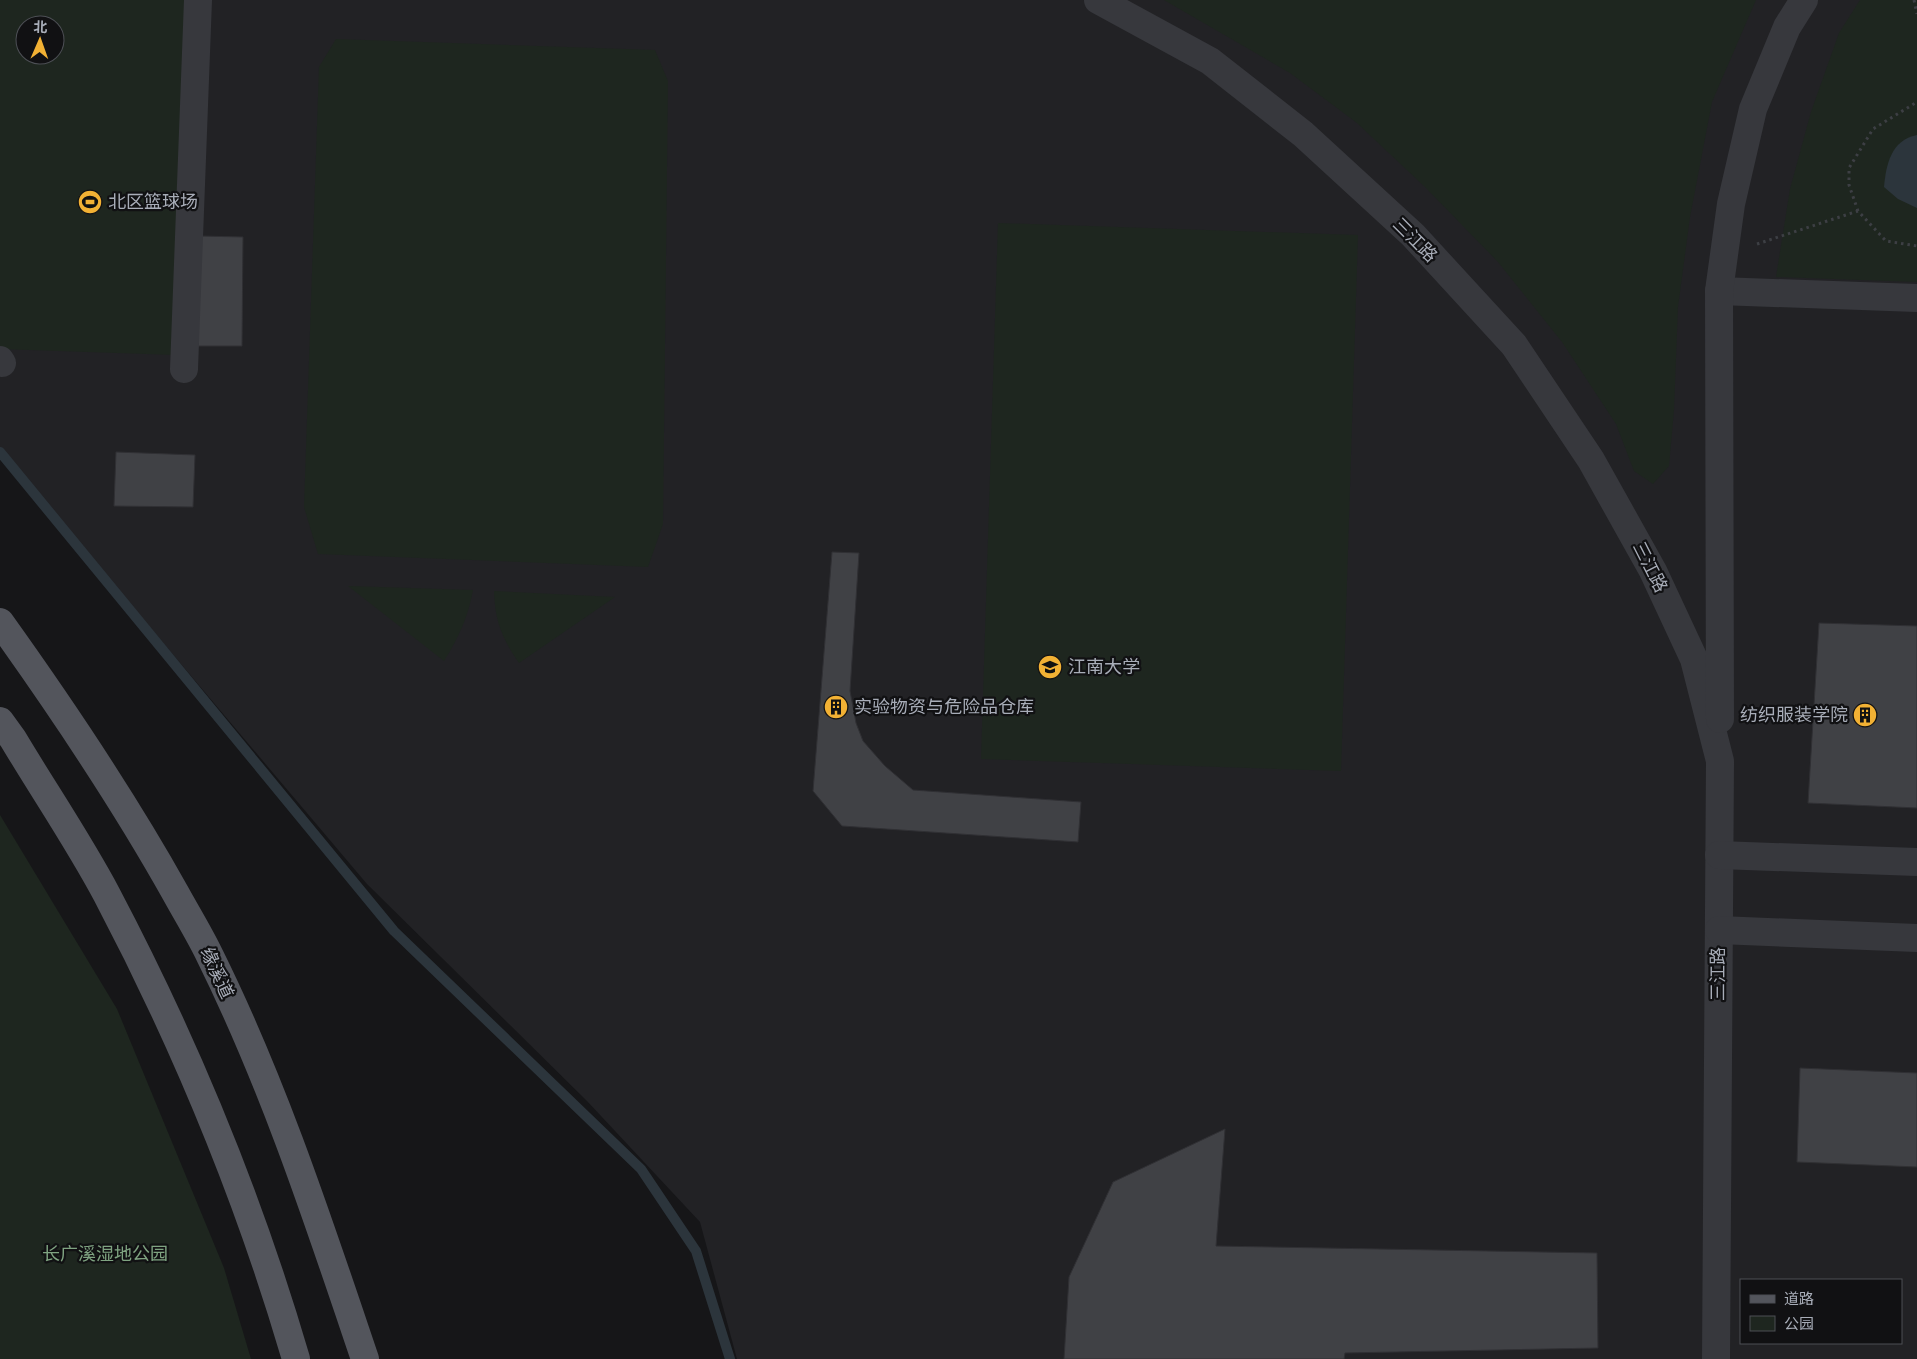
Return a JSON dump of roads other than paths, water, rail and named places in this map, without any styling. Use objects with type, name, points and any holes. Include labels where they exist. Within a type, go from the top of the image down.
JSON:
[{"type":"main road","name":"缘溪道","points":[[0,622],[70,720],[141,832],[210,955],[262,1074],[309,1195],[365,1359]]},
{"type":"main road","points":[[0,721],[13,739],[106,893],[169,1017],[225,1148],[280,1304],[296,1359]]},
{"type":"street","points":[[184,369],[198,0]]},
{"type":"street","name":"三江路","points":[[1098,0],[1210,61],[1303,134],[1413,235],[1514,345],[1591,460],[1653,571],[1694,659],[1720,761],[1716,1359]]},
{"type":"street","points":[[1720,761],[1719,291],[1731,204],[1753,110],[1787,27],[1804,0]]},
{"type":"street","points":[[1719,291],[1917,298]]},
{"type":"street","points":[[1719,855],[1917,862]]},
{"type":"street","points":[[1719,930],[1917,938]]},
{"type":"waterway","points":[[0,452],[394,931],[641,1169],[696,1251],[730,1359]]},
{"type":"place","name":"北区篮球场","points":[[90,202]]},
{"type":"place","name":"江南大学","points":[[1050,667]]},
{"type":"place","name":"实验物资与危险品仓库","points":[[836,707]]},
{"type":"place","name":"纺织服装学院","points":[[1865,715]]},
{"type":"park label","name":"长广溪湿地公园","points":[[105,1254]]}]
